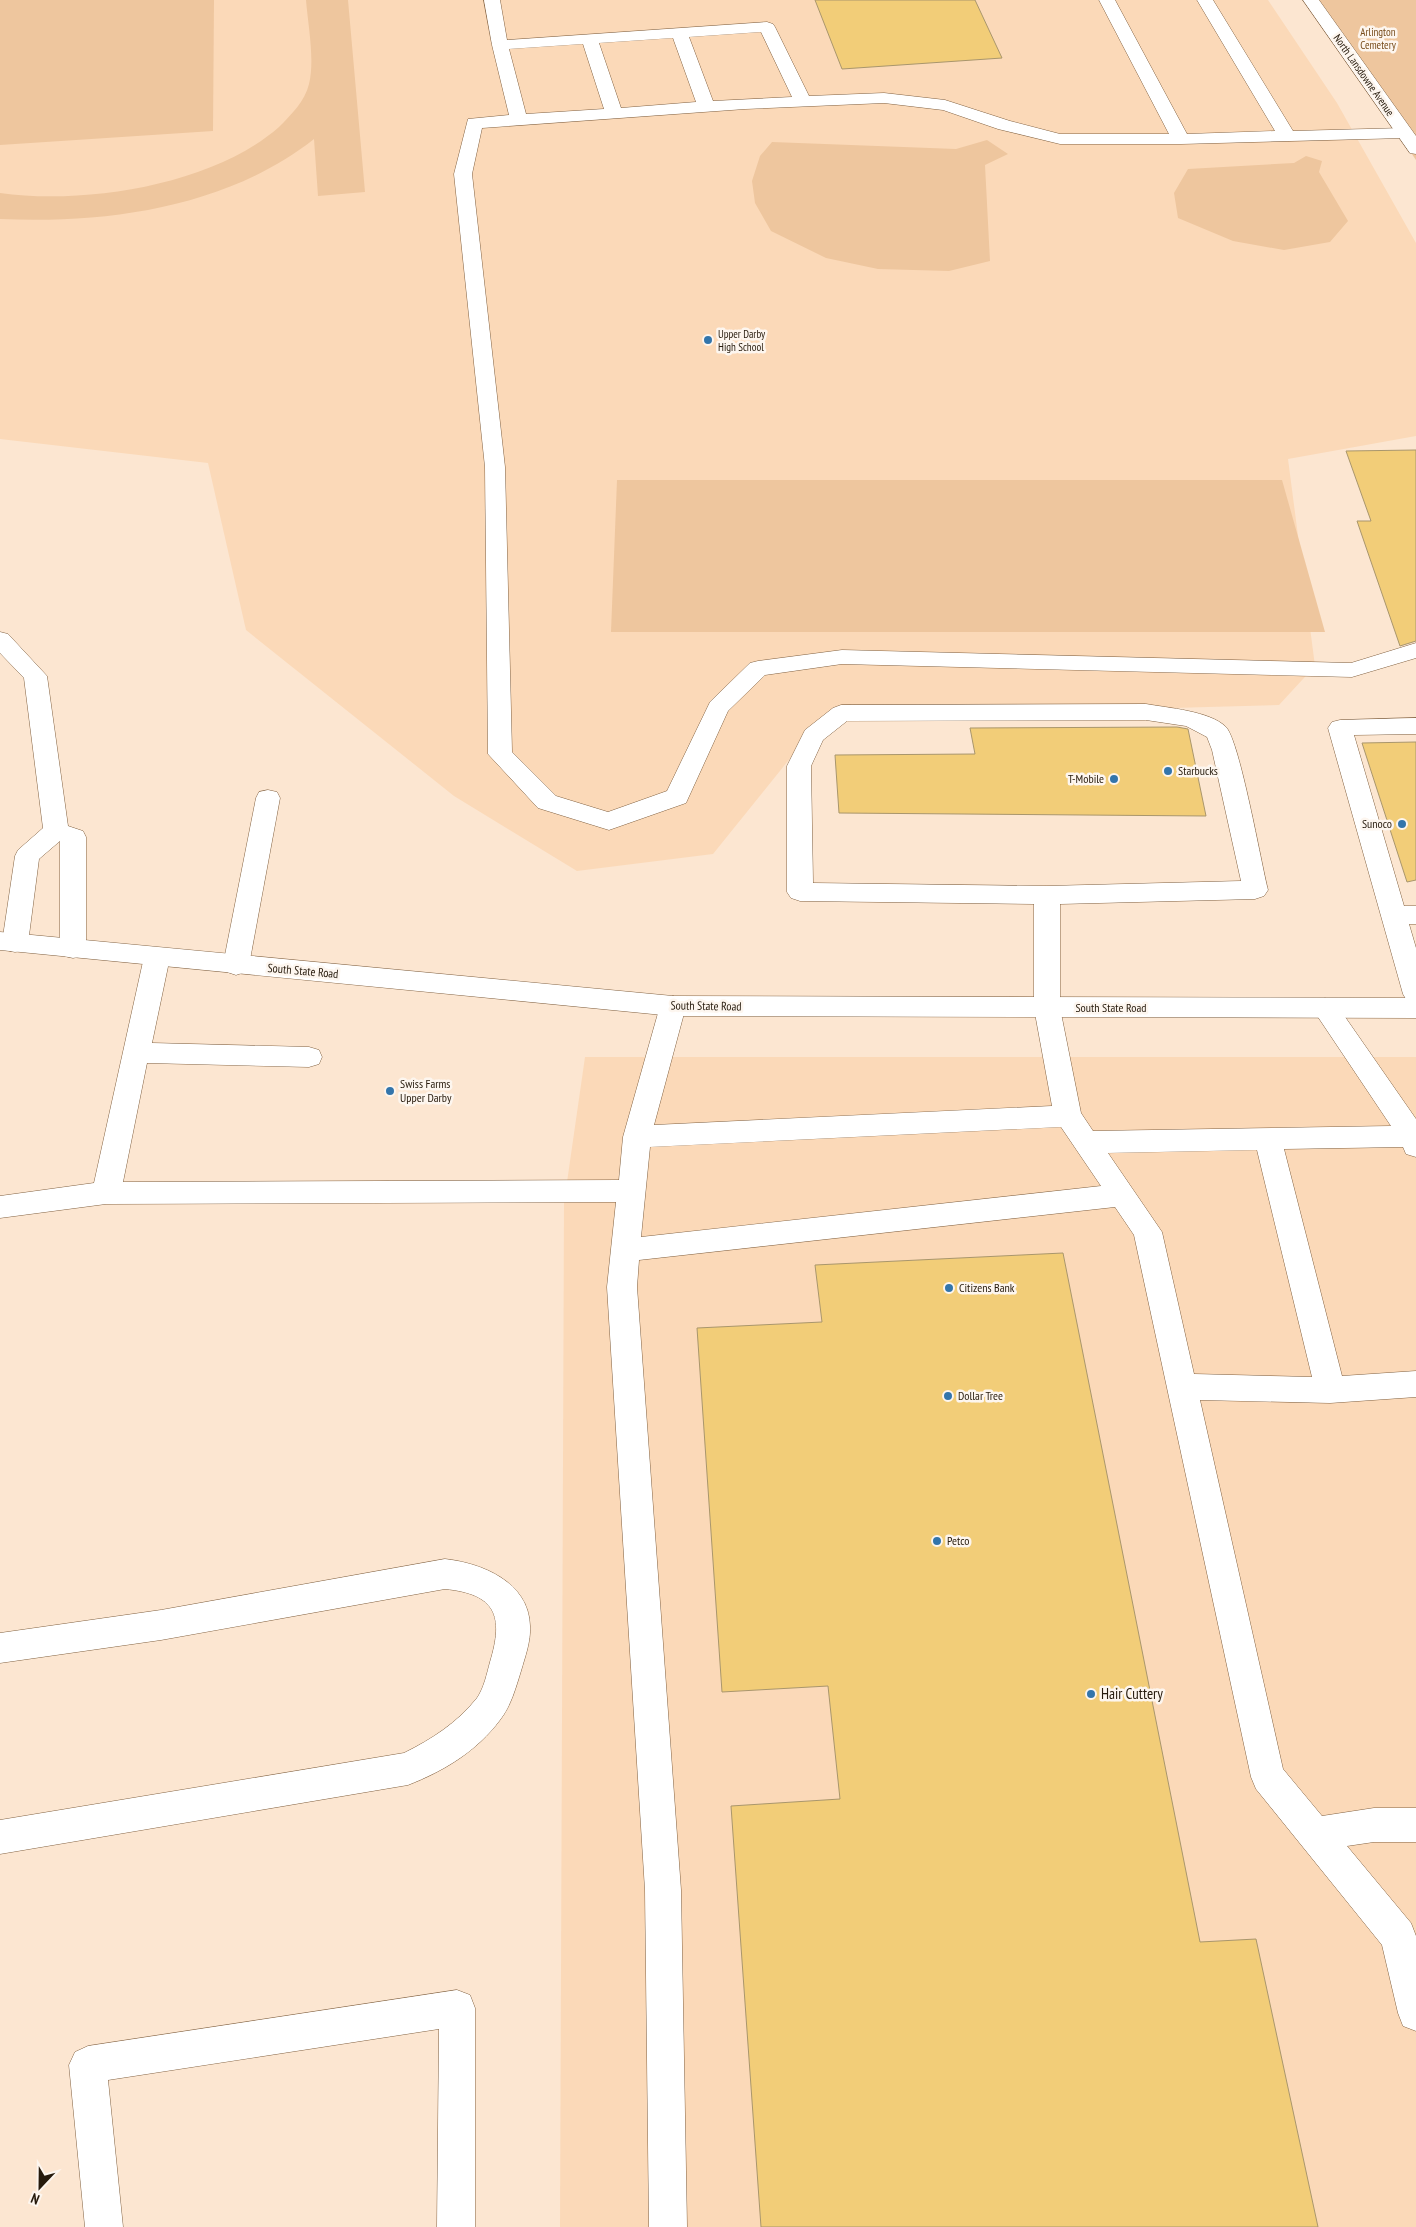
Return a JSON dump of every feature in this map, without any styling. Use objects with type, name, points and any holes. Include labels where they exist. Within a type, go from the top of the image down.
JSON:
[{"type":"main road","points":[[492,0],[500,45],[519,119]]},
{"type":"main road","points":[[1107,0],[1181,139]]},
{"type":"main road","points":[[1205,0],[1287,136]]},
{"type":"main road","name":"North Lansdowne Avenue","points":[[1311,0],[1416,149]]},
{"type":"main road","points":[[500,45],[767,27],[803,102]]},
{"type":"main road","points":[[679,33],[706,106]]},
{"type":"main road","points":[[589,39],[614,113]]},
{"type":"main road","points":[[1404,133],[1181,139],[1060,139],[945,105],[884,98],[706,106],[474,122],[463,174],[495,467],[500,754],[547,802],[609,821],[677,797],[718,706],[758,668],[842,656],[1352,670],[1416,650]]},
{"type":"main road","points":[[0,639],[35,676],[56,831]]},
{"type":"main road","points":[[1146,712],[1192,720],[1217,732],[1224,750],[1255,890],[1047,895],[800,892],[800,766],[813,736],[841,713],[1146,712]]},
{"type":"main road","points":[[1416,726],[1340,728],[1405,916],[1416,994]]},
{"type":"main road","points":[[236,965],[268,798]]},
{"type":"main road","points":[[8,942],[27,856],[56,831]]},
{"type":"main road","points":[[56,831],[74,837],[73,949]]},
{"type":"main road","points":[[1047,895],[1047,1008],[1068,1116],[1148,1232],[1268,1777],[1398,1936],[1416,2013]]},
{"type":"main road","name":"South State Road","points":[[8,942],[673,1006],[1416,1008]]},
{"type":"main road","points":[[106,1193],[157,956]]},
{"type":"main road","points":[[668,2227],[663,1890],[622,1287],[638,1137],[673,1006]]},
{"type":"main road","points":[[1325,1008],[1415,1139]]},
{"type":"main road","points":[[137,1053],[309,1057]]},
{"type":"main road","points":[[638,1137],[1068,1116]]},
{"type":"main road","points":[[1268,1139],[1330,1390]]},
{"type":"main road","points":[[1086,1142],[1415,1139]]},
{"type":"main road","points":[[0,1207],[106,1193],[632,1190]]},
{"type":"main road","points":[[626,1250],[1122,1195]]},
{"type":"main road","points":[[1182,1387],[1330,1390],[1416,1384]]},
{"type":"main road","points":[[0,1648],[161,1625],[445,1574],[465,1575],[484,1581],[506,1603],[515,1624],[509,1652],[493,1702],[461,1738],[446,1749],[408,1769],[0,1837]]},
{"type":"main road","points":[[1315,1834],[1374,1825],[1416,1825]]},
{"type":"main road","points":[[104,2227],[88,2065],[457,2008],[456,2227]]},
{"type":"shaded area","name":"Upper Darby High School","points":[[0,0],[1268,0],[1337,103],[1416,243],[1416,436],[1288,459],[1315,666],[1279,705],[1099,710],[921,704],[825,715],[713,854],[577,871],[454,796],[246,630],[208,463],[0,439]]},
{"type":"shaded area","points":[[585,1057],[1416,1057],[1416,2227],[560,2227],[564,1203]]},
{"type":"green space","points":[[0,0],[214,0],[213,131],[0,145]]},
{"type":"green space","points":[[306,0],[348,0],[365,192],[318,196],[314,139],[280,162],[244,181],[205,196],[124,214],[41,220],[0,219],[0,193],[34,196],[70,196],[108,193],[147,186],[184,177],[220,163],[252,147],[284,122],[297,107],[307,90],[311,75],[311,64]]},
{"type":"green space","name":"Arlington Cemetery","points":[[1307,0],[1416,0],[1416,160]]},
{"type":"green space","points":[[987,140],[1008,154],[985,165],[990,261],[949,271],[878,269],[826,258],[771,231],[755,203],[752,181],[760,156],[772,142],[956,149]]},
{"type":"green space","points":[[1306,156],[1322,161],[1319,172],[1348,221],[1330,242],[1284,250],[1233,241],[1178,218],[1174,193],[1188,169],[1294,163]]},
{"type":"green space","points":[[617,480],[1282,480],[1325,632],[611,632]]},
{"type":"building","points":[[815,0],[975,0],[1002,58],[842,69]]},
{"type":"building","points":[[1416,450],[1416,641],[1400,646],[1357,521],[1371,521],[1346,451]]},
{"type":"building","points":[[1177,727],[1188,729],[1206,816],[839,813],[835,755],[975,754],[970,728]]},
{"type":"building","name":"Sunoco","points":[[1416,742],[1416,880],[1407,882],[1362,743]]},
{"type":"building","points":[[1063,1253],[1200,1942],[1256,1939],[1318,2227],[761,2227],[731,1806],[840,1799],[828,1686],[722,1692],[697,1328],[822,1322],[815,1265]]},
{"type":"place","name":"Upper Darby High School","points":[[708,340]]},
{"type":"place","name":"Starbucks","points":[[1168,771]]},
{"type":"place","name":"T-Mobile","points":[[1114,779]]},
{"type":"place","name":"Sunoco","points":[[1402,824]]},
{"type":"place","name":"Swiss Farms Upper Darby","points":[[390,1091]]},
{"type":"place","name":"Citizens Bank","points":[[949,1288]]},
{"type":"place","name":"Dollar Tree","points":[[948,1396]]},
{"type":"place","name":"Petco","points":[[937,1541]]},
{"type":"place","name":"Hair Cuttery","points":[[1091,1694]]}]
